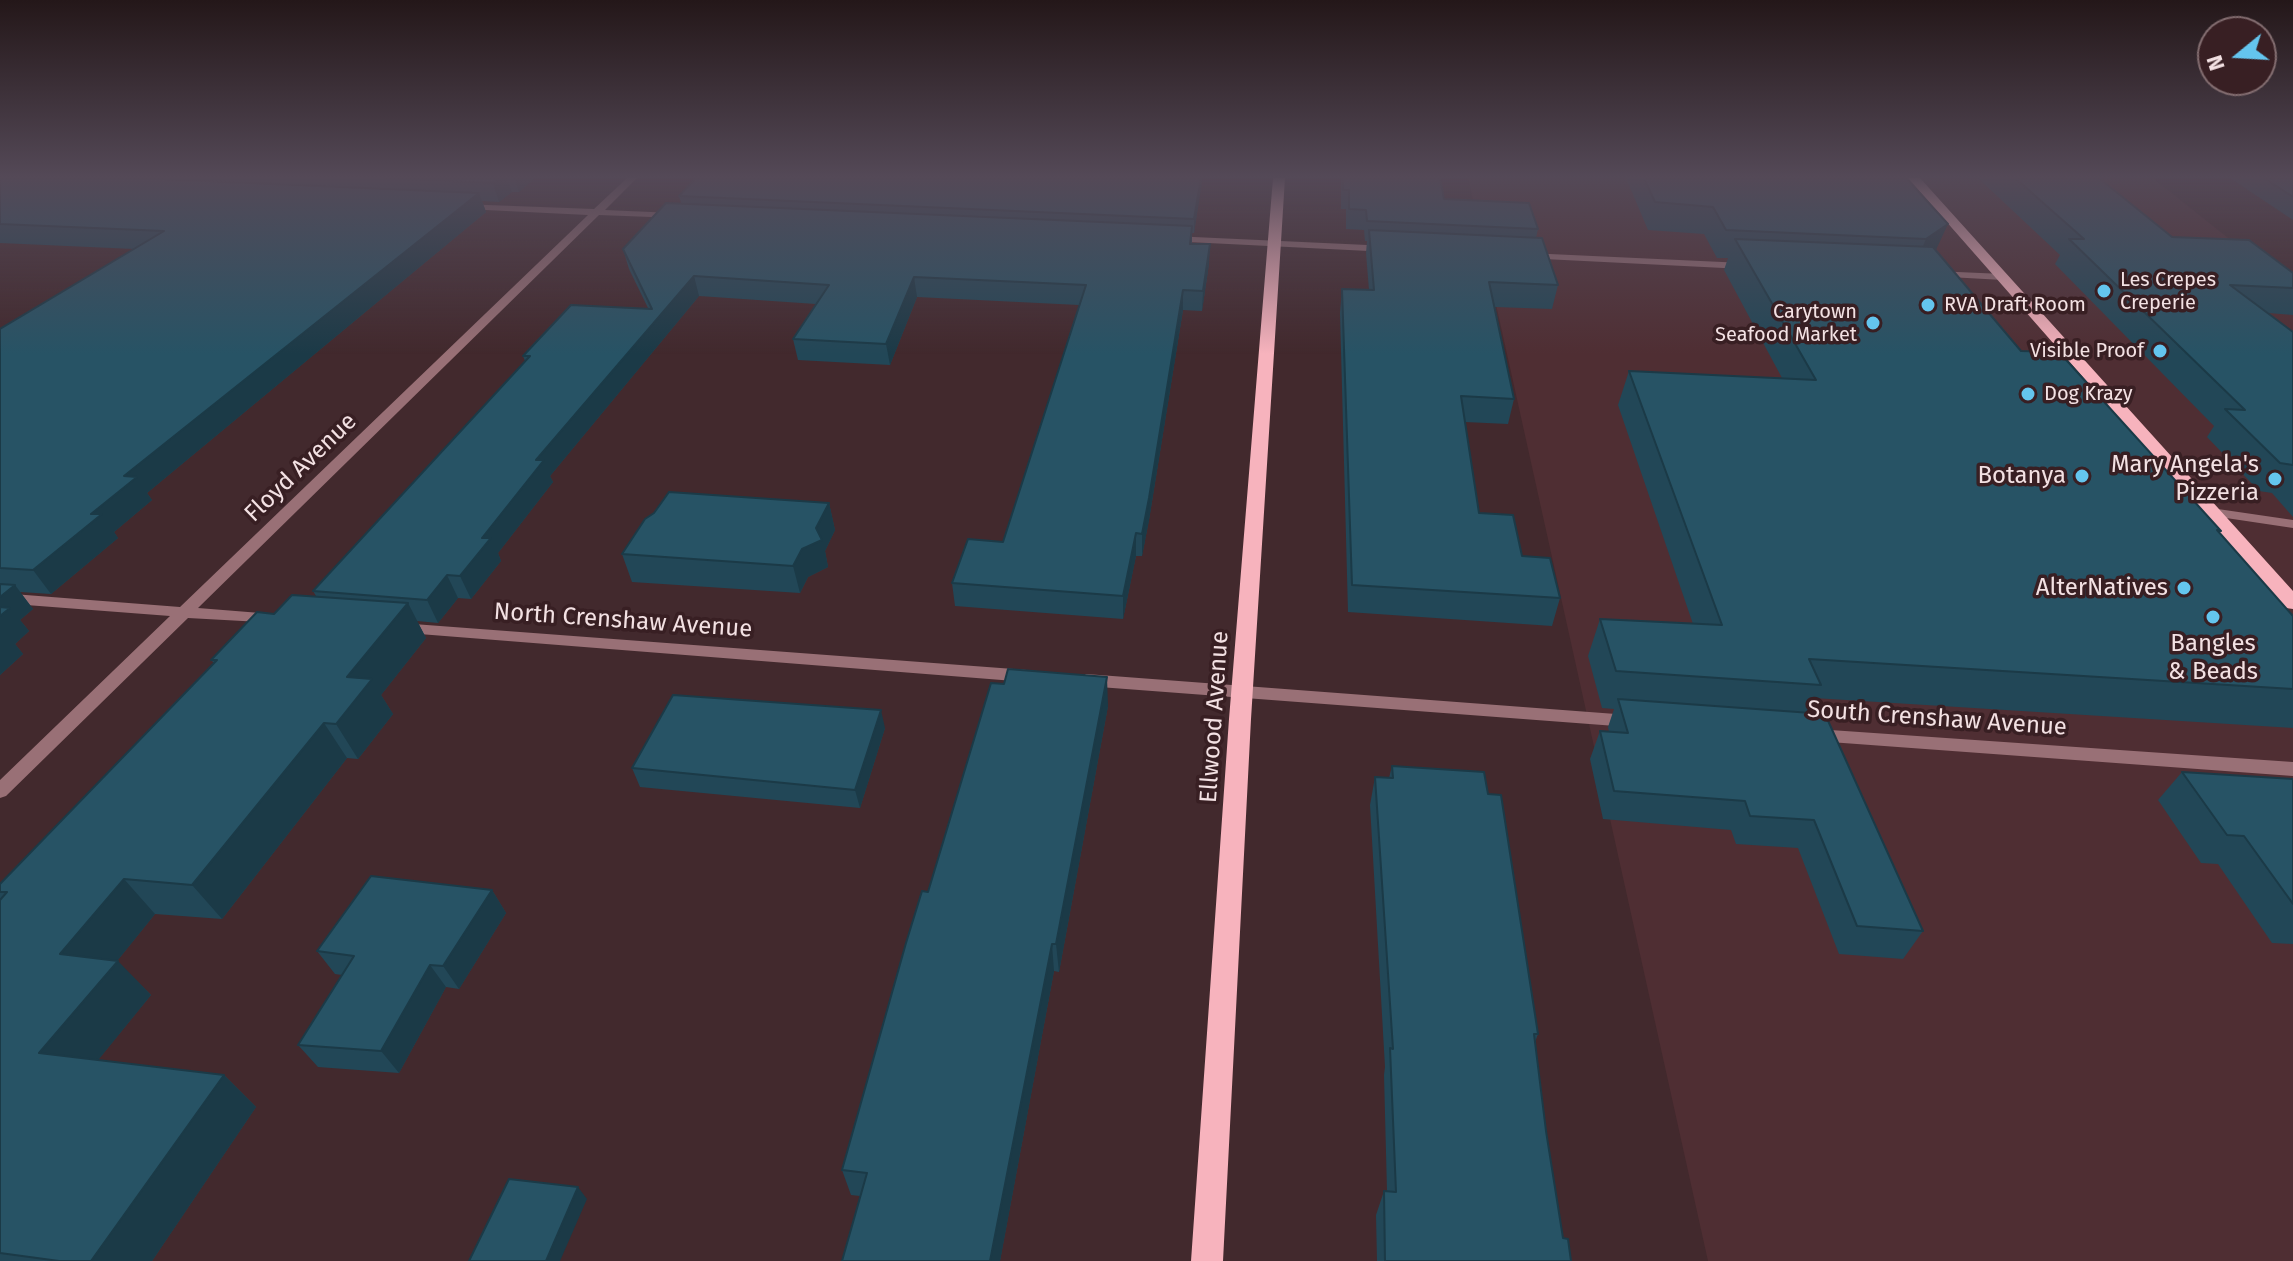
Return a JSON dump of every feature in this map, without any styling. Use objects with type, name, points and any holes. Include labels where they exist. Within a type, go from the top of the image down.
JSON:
[{"type":"main road","name":"Ellwood Avenue","points":[[1207,1261],[1242,692],[1274,237]]},
{"type":"main road","points":[[1967,237],[2293,603]]},
{"type":"street","name":"Floyd Avenue","points":[[0,791],[571,237]]},
{"type":"street","points":[[1152,238],[1400,249]]},
{"type":"street","points":[[1510,255],[1760,266]]},
{"type":"street","points":[[1917,274],[2003,277]]},
{"type":"street","points":[[2211,512],[2293,524]]},
{"type":"street","points":[[0,598],[296,621]]},
{"type":"street","name":"North Crenshaw Avenue","points":[[375,627],[1042,677]]},
{"type":"street","points":[[1072,679],[1640,722]]},
{"type":"street","name":"South Crenshaw Avenue","points":[[1803,734],[2293,769]]},
{"type":"shaded area","points":[[1481,237],[2227,237],[2293,290],[2293,1261],[1708,1261]]},
{"type":"building","points":[[154,237],[424,237],[124,476],[137,477],[91,514],[102,514],[33,570],[0,568],[0,329]]},
{"type":"building","points":[[634,237],[1191,237],[1190,244],[1210,244],[1203,291],[1183,290],[1142,534],[1136,533],[1123,596],[952,583],[968,539],[1003,542],[1086,285],[914,277],[886,344],[793,339],[829,285],[694,276],[536,460],[544,460],[482,538],[491,538],[460,576],[447,575],[427,600],[313,591],[530,356],[523,356],[571,305],[652,309],[623,249]]},
{"type":"building","points":[[1370,237],[1542,238],[1558,285],[1489,282],[1514,399],[1461,396],[1479,513],[1513,515],[1522,556],[1550,558],[1560,598],[1352,585],[1342,289],[1374,290]]},
{"type":"building","points":[[1878,237],[1929,237],[1926,239]]},
{"type":"building","points":[[2082,237],[2249,240],[2293,273],[2293,288],[2230,285],[2293,332],[2293,465],[2280,463],[2225,409],[2245,410],[2069,239],[2084,239]]},
{"type":"building","points":[[1735,239],[1933,247],[2021,351],[2059,352],[2221,531],[2217,530],[2293,616],[2293,689],[1809,659],[1821,685],[1616,671],[1600,619],[1722,625],[1629,371],[1816,380]]},
{"type":"building","points":[[669,492],[829,503],[816,528],[822,540],[802,549],[793,566],[622,554],[645,519],[654,513]]},
{"type":"building","points":[[0,584],[15,585],[0,597]]},
{"type":"building","points":[[292,595],[408,603],[347,677],[372,679],[336,724],[324,723],[192,885],[124,879],[60,954],[118,961],[39,1053],[224,1075],[91,1261],[59,1261],[0,1253],[0,900],[7,892],[0,892],[0,884],[217,660],[211,660],[257,612],[274,614]]},
{"type":"building","points":[[0,607],[10,608],[0,616]]},
{"type":"building","points":[[1008,669],[1107,677],[1056,944],[1052,944],[990,1261],[842,1261],[867,1173],[842,1170],[922,891],[928,892],[991,683],[1004,684]]},
{"type":"building","points":[[673,695],[881,710],[855,790],[632,768]]},
{"type":"building","points":[[1618,699],[1825,714],[1923,931],[1857,926],[1814,820],[1750,816],[1745,801],[1614,791],[1600,731],[1628,733]]},
{"type":"building","points":[[1392,766],[1484,772],[1488,794],[1501,795],[1538,1034],[1534,1034],[1546,1131],[1563,1238],[1568,1239],[1571,1261],[1385,1261],[1384,1191],[1396,1192],[1390,1048],[1393,1049],[1375,777],[1393,778]]},
{"type":"building","points":[[2182,772],[2293,779],[2293,904],[2244,836],[2227,835]]},
{"type":"building","points":[[371,876],[492,890],[443,966],[430,965],[381,1051],[298,1045],[354,956],[317,951]]},
{"type":"building","points":[[509,1179],[578,1187],[546,1261],[469,1261]]},
{"type":"place","name":"Les Crepes Creperie","points":[[2104,291]]},
{"type":"place","name":"RVA Draft Room","points":[[1928,305]]},
{"type":"place","name":"Carytown Seafood Market","points":[[1873,323]]},
{"type":"place","name":"Visible Proof","points":[[2160,351]]},
{"type":"place","name":"Dog Krazy","points":[[2028,394]]},
{"type":"place","name":"Botanya","points":[[2082,476]]},
{"type":"place","name":"Mary Angela's Pizzeria","points":[[2275,479]]},
{"type":"place","name":"AlterNatives","points":[[2184,588]]},
{"type":"place","name":"Bangles & Beads","points":[[2213,617]]}]
